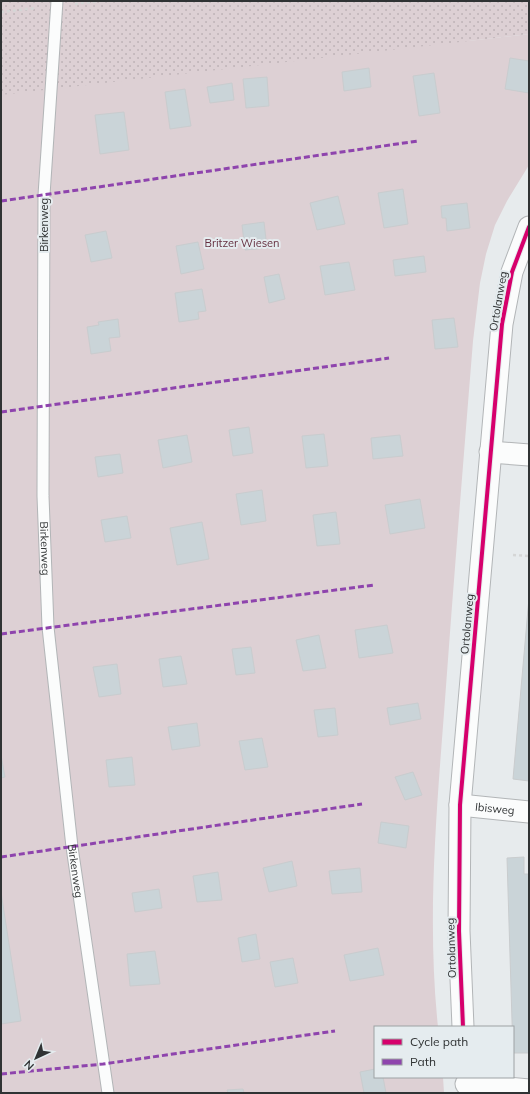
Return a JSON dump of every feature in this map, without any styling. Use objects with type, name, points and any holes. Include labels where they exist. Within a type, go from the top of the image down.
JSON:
[{"type":"street","name":"Ortolanweg","points":[[463,1026],[459,931],[460,805],[502,324],[512,272],[529,227]]},
{"type":"street","points":[[490,452],[529,456]]},
{"type":"street","name":"Ibisweg","points":[[460,805],[529,812]]},
{"type":"street","points":[[466,1085],[529,1090]]},
{"type":"lane","name":"Birkenweg","points":[[57,4],[44,195],[43,496],[48,627],[72,847],[108,1093]]},
{"type":"path","points":[[1,12],[57,4]]},
{"type":"path","points":[[513,555],[529,556]]},
{"type":"green space","name":"Britzer Wiesen","points":[[1,1],[468,41],[529,34],[529,165],[507,201],[495,225],[486,254],[480,283],[473,341],[438,791],[433,909],[433,949],[438,1026],[374,1026],[374,1078],[443,1078],[444,1093],[1,1093]]},
{"type":"green space","points":[[1,1],[529,1],[529,34],[1,95]]},
{"type":"building","points":[[510,58],[529,61],[529,93],[505,89]]},
{"type":"building","points":[[369,68],[371,87],[344,91],[342,72]]},
{"type":"building","points":[[434,73],[440,113],[419,116],[413,76]]},
{"type":"building","points":[[267,77],[269,106],[246,108],[243,79]]},
{"type":"building","points":[[232,83],[234,100],[210,103],[207,87]]},
{"type":"building","points":[[185,89],[191,126],[170,129],[165,92]]},
{"type":"building","points":[[124,112],[129,150],[100,154],[95,115]]},
{"type":"building","points":[[403,189],[408,224],[384,228],[378,193]]},
{"type":"building","points":[[338,196],[345,224],[317,230],[310,203]]},
{"type":"building","points":[[467,203],[470,228],[447,231],[446,218],[442,218],[441,206]]},
{"type":"building","points":[[264,222],[267,248],[245,250],[242,225]]},
{"type":"building","points":[[106,231],[112,258],[91,262],[85,235]]},
{"type":"building","points":[[198,242],[204,269],[181,274],[176,246]]},
{"type":"building","points":[[424,256],[426,272],[395,276],[393,260]]},
{"type":"building","points":[[349,262],[355,290],[325,295],[320,266]]},
{"type":"building","points":[[279,274],[285,299],[269,303],[264,277]]},
{"type":"building","points":[[202,289],[206,311],[198,312],[199,319],[179,322],[175,293]]},
{"type":"building","points":[[454,318],[458,347],[435,349],[432,320]]},
{"type":"building","points":[[118,319],[120,337],[109,338],[111,351],[91,354],[87,327],[99,325],[98,322]]},
{"type":"building","points":[[249,427],[253,453],[233,456],[229,430]]},
{"type":"building","points":[[324,434],[328,466],[306,468],[302,436]]},
{"type":"building","points":[[187,435],[192,462],[163,468],[158,440]]},
{"type":"building","points":[[400,435],[403,456],[373,459],[371,438]]},
{"type":"building","points":[[120,454],[123,473],[98,477],[95,457]]},
{"type":"building","points":[[262,490],[266,521],[241,525],[236,494]]},
{"type":"building","points":[[420,499],[425,528],[390,534],[385,505]]},
{"type":"building","points":[[336,512],[340,544],[317,546],[313,515]]},
{"type":"building","points":[[127,516],[131,538],[105,542],[101,520]]},
{"type":"building","points":[[202,522],[209,559],[177,565],[170,528]]},
{"type":"building","points":[[529,598],[529,781],[513,779]]},
{"type":"building","points":[[387,625],[393,653],[359,658],[355,630]]},
{"type":"building","points":[[319,635],[326,668],[303,671],[296,640]]},
{"type":"building","points":[[251,647],[255,673],[236,675],[232,649]]},
{"type":"building","points":[[181,656],[187,684],[163,687],[159,659]]},
{"type":"building","points":[[117,664],[121,694],[99,697],[93,667]]},
{"type":"building","points":[[418,703],[421,719],[390,725],[387,708]]},
{"type":"building","points":[[335,708],[338,735],[318,737],[314,710]]},
{"type":"building","points":[[197,723],[200,746],[172,750],[168,727]]},
{"type":"building","points":[[262,738],[268,767],[245,770],[239,741]]},
{"type":"building","points":[[1,755],[5,777],[1,778]]},
{"type":"building","points":[[132,757],[135,785],[109,787],[106,760]]},
{"type":"building","points":[[413,772],[422,795],[405,800],[395,777]]},
{"type":"building","points":[[381,822],[409,826],[406,848],[378,843]]},
{"type":"building","points":[[524,857],[524,874],[529,874],[529,1053],[514,1053],[507,858]]},
{"type":"building","points":[[292,861],[297,886],[269,892],[263,868]]},
{"type":"building","points":[[360,868],[362,892],[332,894],[329,871]]},
{"type":"building","points":[[218,872],[222,900],[197,902],[193,876]]},
{"type":"building","points":[[159,889],[162,908],[135,912],[132,893]]},
{"type":"building","points":[[1,892],[21,1021],[1,1024]]},
{"type":"building","points":[[256,934],[260,959],[242,962],[238,938]]},
{"type":"building","points":[[378,948],[384,975],[350,981],[344,955]]},
{"type":"building","points":[[155,951],[160,984],[130,986],[127,954]]},
{"type":"building","points":[[293,958],[298,983],[275,987],[270,962]]},
{"type":"building","points":[[374,1069],[374,1078],[383,1078],[386,1093],[364,1093],[360,1072]]},
{"type":"building","points":[[243,1089],[244,1093],[228,1093],[227,1090]]},
{"type":"marked path","points":[[1,201],[418,141]]},
{"type":"marked path","points":[[1,412],[389,358]]},
{"type":"marked path","points":[[1,634],[374,585]]},
{"type":"marked path","points":[[1,857],[362,804]]},
{"type":"marked path","points":[[1,1074],[103,1064],[335,1031]]},
{"type":"cycle path","points":[[463,1026],[459,931],[460,805],[502,324],[512,272],[529,227]]}]
